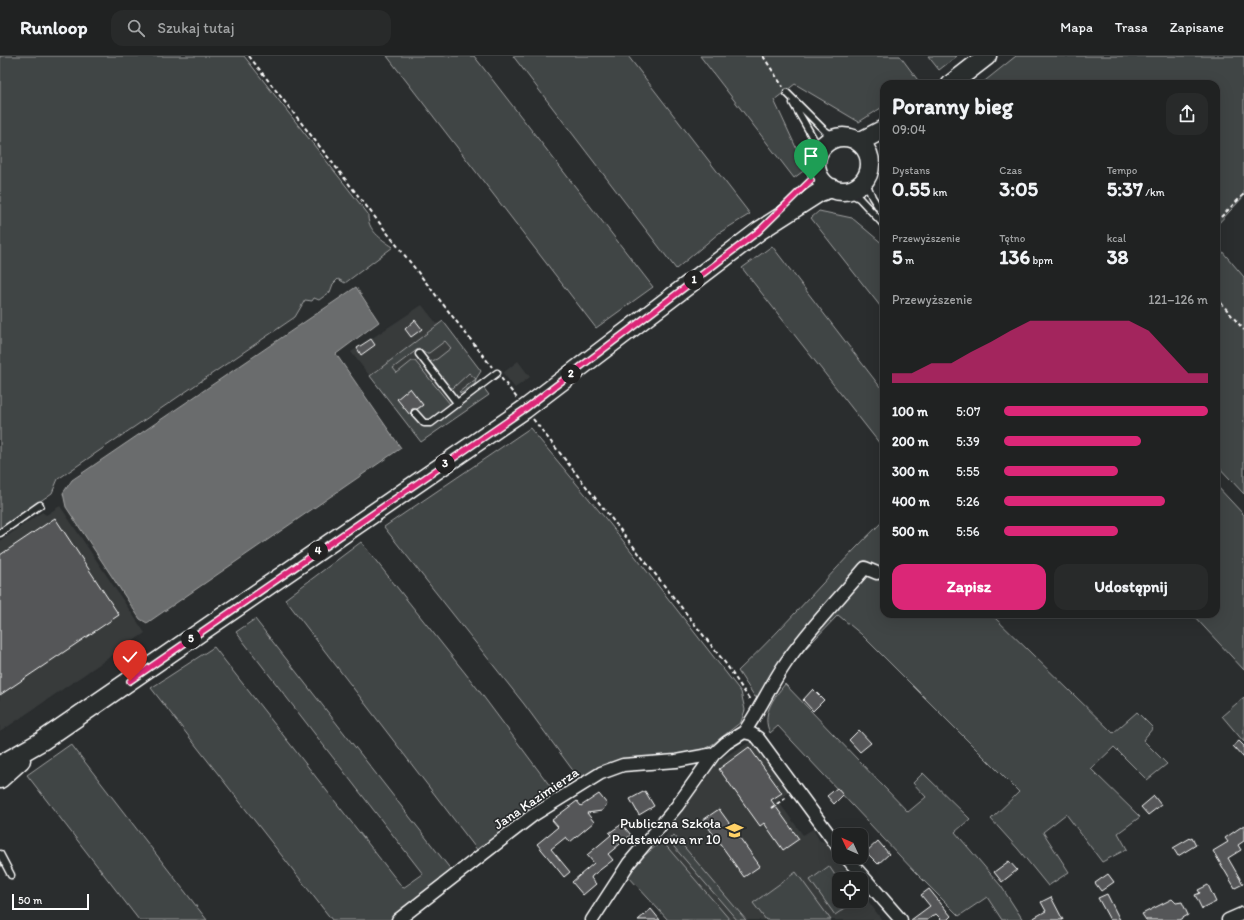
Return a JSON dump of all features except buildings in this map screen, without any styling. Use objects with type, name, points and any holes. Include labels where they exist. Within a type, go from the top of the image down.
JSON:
[{"type":"main road","points":[[955,80],[987,56]]},
{"type":"main road","points":[[859,142],[880,131]]},
{"type":"main road","points":[[0,765],[42,741],[525,409],[759,231],[814,196],[839,189],[854,189],[865,180],[869,171],[870,159],[866,149],[859,142],[847,137],[835,138],[825,144],[820,150],[817,158],[817,169],[822,181],[839,189]]},
{"type":"main road","points":[[870,159],[880,146]]},
{"type":"main road","points":[[759,231],[806,187],[817,169]]},
{"type":"main road","points":[[0,779],[42,741]]},
{"type":"street","points":[[592,920],[629,863],[677,806],[714,754],[726,743],[744,732],[758,713],[784,665],[800,644],[865,568],[877,573]]},
{"type":"street","points":[[744,732],[752,734],[758,738],[832,838]]},
{"type":"street","name":"Jana Kazimierza","points":[[398,920],[532,816],[601,773],[623,765],[676,761],[714,754]]},
{"type":"street","points":[[852,864],[901,920]]},
{"type":"street","points":[[1228,920],[1244,913]]},
{"type":"lane","points":[[787,93],[824,130],[835,138]]},
{"type":"lane","points":[[787,93],[820,150]]},
{"type":"lane","points":[[865,180],[872,197],[880,210]]},
{"type":"lane","points":[[839,189],[859,198],[880,221]]},
{"type":"lane","points":[[419,354],[458,404]]},
{"type":"lane","points":[[415,413],[420,421],[427,424],[431,423],[497,373]]},
{"type":"lane","points":[[0,533],[40,505]]},
{"type":"lane","points":[[0,854],[11,875],[0,864]]},
{"type":"path","points":[[249,56],[726,664],[758,713]]},
{"type":"path","points":[[763,56],[787,93]]},
{"type":"path","points":[[1220,218],[1244,194]]},
{"type":"path","points":[[1220,303],[1244,330]]},
{"type":"path","points":[[770,808],[792,794]]},
{"type":"shaded area","points":[[0,56],[244,56],[368,214],[368,220],[372,229],[393,247],[345,283],[338,279],[333,284],[330,292],[319,300],[314,298],[312,301],[305,300],[295,317],[58,479],[52,493],[0,529]]},
{"type":"shaded area","points":[[387,56],[474,56],[653,287],[596,328]]},
{"type":"shaded area","points":[[513,56],[628,56],[750,214],[719,233],[676,269]]},
{"type":"shaded area","points":[[700,56],[900,56],[918,80],[880,80],[880,109],[859,122],[795,84],[774,100],[806,169],[794,178]]},
{"type":"shaded area","points":[[928,56],[957,56],[939,70]]},
{"type":"shaded area","points":[[1016,56],[1244,56],[1244,196],[1220,222],[1220,80],[986,80]]},
{"type":"shaded area","points":[[819,211],[852,218],[880,242],[880,306],[811,218]]},
{"type":"shaded area","points":[[772,246],[880,387],[880,444],[742,268]]},
{"type":"shaded area","points":[[1220,249],[1244,277],[1244,494],[1220,468]]},
{"type":"shaded area","points":[[356,287],[379,322],[336,354],[401,448],[147,623],[140,619],[66,507],[63,493],[72,480]]},
{"type":"shaded area","points":[[422,305],[437,324],[443,321],[481,371],[476,379],[489,395],[421,442],[351,352]]},
{"type":"shaded area","points":[[443,321],[481,371],[476,379],[469,373],[453,388],[449,388],[429,362],[437,359],[451,348],[445,341],[429,353],[425,353],[418,349],[393,368],[397,373],[412,361],[415,361],[450,404],[429,421],[425,420],[416,411],[423,405],[410,389],[398,399],[410,415],[412,414],[420,423],[431,425],[483,387],[489,395],[421,442],[370,376]]},
{"type":"shaded area","points":[[518,361],[530,377],[515,388],[503,373]]},
{"type":"shaded area","points":[[476,379],[475,384],[462,393],[459,392]]},
{"type":"shaded area","points":[[530,428],[610,524],[741,692],[745,710],[741,722],[713,744],[695,754],[580,780],[524,704],[384,527]]},
{"type":"shaded area","points":[[1220,489],[1244,515],[1244,670],[1196,618],[1220,618]]},
{"type":"shaded area","points":[[60,506],[145,633],[0,732],[0,541],[42,512],[46,515]]},
{"type":"shaded area","points":[[880,524],[880,618],[995,618],[1113,733],[1137,712],[1153,728],[1143,740],[1167,764],[1147,780],[1114,747],[1091,769],[1140,817],[1118,833],[1127,849],[1102,862],[1066,814],[1043,832],[1069,872],[1048,886],[991,819],[1019,792],[861,634],[838,615],[759,697],[755,697],[738,671]]},
{"type":"shaded area","points":[[361,542],[477,688],[556,794],[478,851],[285,599]]},
{"type":"shaded area","points":[[255,619],[452,871],[392,920],[332,920],[151,688],[214,647],[403,888],[423,874],[236,632]]},
{"type":"shaded area","points":[[785,684],[908,812],[926,797],[913,783],[923,773],[970,819],[955,832],[1001,886],[1023,920],[1002,920],[987,897],[959,916],[914,871],[778,726],[770,733],[767,719],[768,713],[776,695]]},
{"type":"shaded area","points":[[1244,697],[1244,742],[1222,716]]},
{"type":"shaded area","name":"Publiczna Szkoła Podstawowa nr 10","points":[[750,742],[753,743],[789,792],[778,801],[803,835],[813,829],[820,841],[826,842],[832,851],[832,864],[841,864],[847,872],[832,872],[832,908],[868,908],[868,901],[882,920],[730,920],[662,841],[715,762]]},
{"type":"shaded area","points":[[71,744],[207,920],[139,920],[27,775]]},
{"type":"shaded area","points":[[674,835],[746,920],[737,920],[668,840]]},
{"type":"shaded area","points":[[662,841],[730,920],[668,920],[628,876],[639,860]]},
{"type":"shaded area","points":[[829,866],[833,872],[832,908],[845,908],[835,915],[810,880]]},
{"type":"shaded area","points":[[796,872],[831,920],[766,920],[753,903]]},
{"type":"place","name":"Publiczna Szkoła Podstawowa nr 10","points":[[734,831]]},
{"type":"route","points":[[130,681],[525,409],[759,231],[799,194],[811,180]]}]
